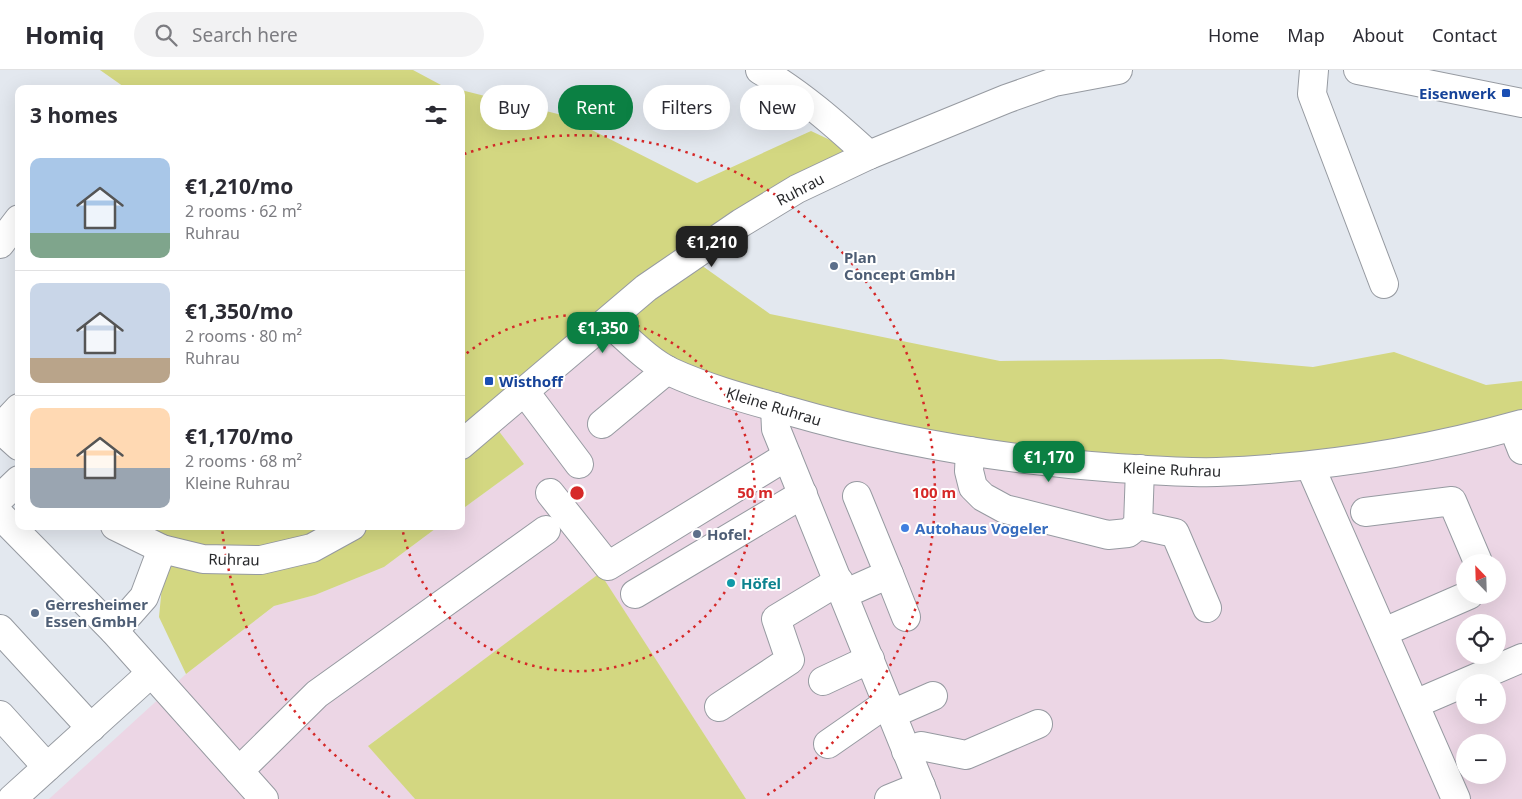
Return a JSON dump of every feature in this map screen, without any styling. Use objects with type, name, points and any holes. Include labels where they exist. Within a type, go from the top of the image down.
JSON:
[{"type":"street","points":[[760,70],[792,90],[869,155]]},
{"type":"street","name":"Ruhrau","points":[[465,442],[646,288],[740,223],[797,189],[869,155],[1006,99],[1047,76],[1118,70]]},
{"type":"street","points":[[1314,70],[1312,94],[1384,284]]},
{"type":"street","points":[[1358,70],[1522,104]]},
{"type":"street","points":[[0,244],[15,224]]},
{"type":"street","name":"Kleine Ruhrau","points":[[608,322],[650,358],[668,370],[708,386],[775,407],[871,432],[970,451],[1024,459],[1140,469],[1217,482],[1519,434]]},
{"type":"street","points":[[602,424],[668,370]]},
{"type":"street","points":[[525,392],[579,464]]},
{"type":"street","points":[[775,407],[776,429],[842,587],[923,793],[889,799]]},
{"type":"street","points":[[15,412],[0,429],[15,442]]},
{"type":"street","points":[[970,451],[968,471],[973,487],[983,496],[1005,509],[1108,535],[1128,533],[1138,525],[1140,469]]},
{"type":"street","points":[[550,493],[608,566],[787,456]]},
{"type":"street","points":[[1310,466],[1456,799]]},
{"type":"street","points":[[0,498],[15,484]]},
{"type":"street","points":[[635,594],[803,494]]},
{"type":"street","points":[[856,496],[906,617]]},
{"type":"street","points":[[1365,512],[1452,501],[1475,554]]},
{"type":"street","points":[[0,515],[114,631],[150,674],[264,799]]},
{"type":"street","points":[[1138,525],[1175,533],[1207,608]]},
{"type":"street","name":"Ruhrau","points":[[123,530],[162,549],[203,559],[261,560],[312,548],[345,530]]},
{"type":"street","points":[[239,771],[318,694],[546,530]]},
{"type":"street","points":[[114,631],[144,597],[162,549]]},
{"type":"street","points":[[719,707],[790,660],[776,619],[842,587],[889,574]]},
{"type":"street","points":[[1384,632],[1456,601]]},
{"type":"street","points":[[0,629],[91,728]]},
{"type":"street","points":[[823,681],[870,658]]},
{"type":"street","points":[[1415,704],[1522,658]]},
{"type":"street","points":[[12,799],[150,674]]},
{"type":"street","points":[[828,744],[890,709],[933,696]]},
{"type":"street","points":[[0,715],[47,767]]},
{"type":"street","points":[[906,751],[921,746],[966,755],[1038,724]]},
{"type":"shaded area","points":[[608,326],[1522,427],[1522,799],[746,799],[600,574],[369,745],[415,799],[49,799],[186,674],[274,606],[315,595],[384,567],[434,530],[465,530],[465,507],[524,464],[495,426]]},
{"type":"green space","points":[[100,70],[413,70],[441,85],[121,85]]},
{"type":"green space","points":[[465,91],[480,95],[480,130],[548,130],[548,112],[558,114],[558,130],[592,130],[697,183],[811,131],[862,155],[797,185],[465,433]]},
{"type":"green space","points":[[694,260],[770,314],[1000,361],[1221,359],[1313,367],[1394,352],[1486,385],[1522,381],[1522,418],[1370,456],[1056,460],[710,384],[613,322]]},
{"type":"green space","points":[[495,426],[524,464],[465,507],[465,450]]},
{"type":"green space","points":[[133,530],[335,530],[312,544],[203,556]]},
{"type":"green space","points":[[341,530],[434,530],[384,567],[315,595],[274,606],[186,674],[159,617],[165,554],[203,560]]},
{"type":"green space","points":[[600,573],[746,799],[415,799],[368,746]]},
{"type":"place","name":"Eisenwerk","points":[[1506,93]]},
{"type":"place","name":"Plan Concept GmbH","points":[[834,266]]},
{"type":"place","name":"Wisthoff","points":[[489,381]]},
{"type":"place","name":"Autohaus Vogeler","points":[[905,528]]},
{"type":"place","name":"Hofel","points":[[697,534]]},
{"type":"place","name":"Höfel","points":[[731,583]]},
{"type":"place","name":"Gerresheimer Essen GmbH","points":[[35,613]]}]
